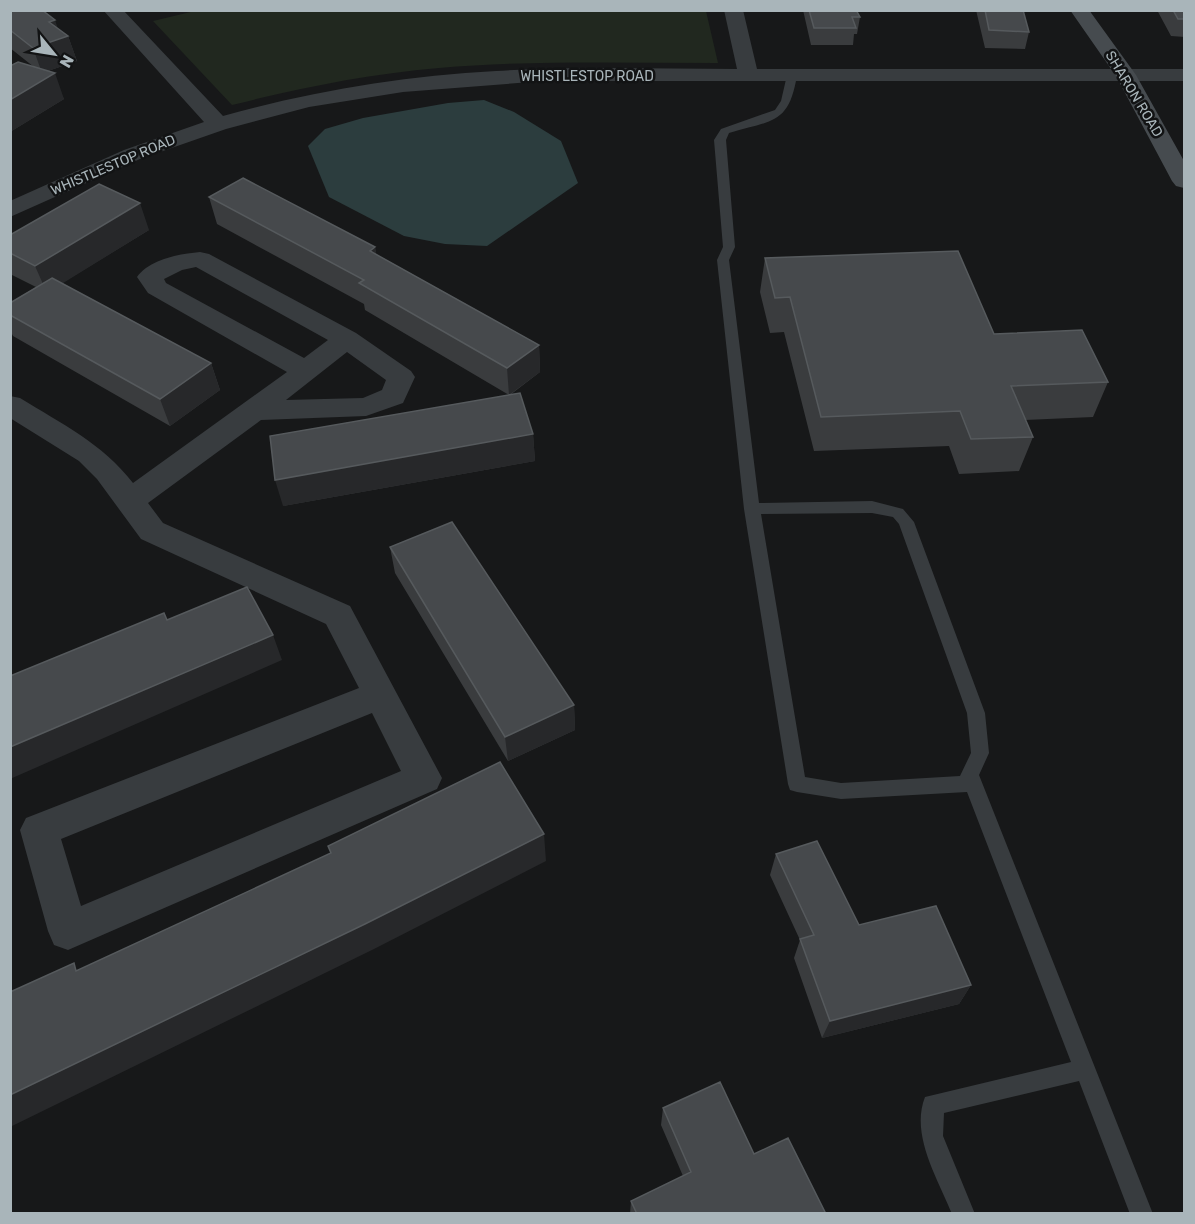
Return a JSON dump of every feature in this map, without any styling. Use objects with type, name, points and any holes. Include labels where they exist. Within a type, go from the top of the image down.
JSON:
[{"type":"main road","name":"SHARON ROAD","points":[[1079,10],[1126,75],[1185,181]]},
{"type":"street","points":[[112,10],[218,124]]},
{"type":"street","points":[[733,10],[748,75]]},
{"type":"street","name":"WHISTLESTOP ROAD","points":[[10,210],[101,168],[172,139],[218,124],[328,97],[446,80],[544,75],[1185,75]]},
{"type":"street","points":[[254,411],[366,407],[393,396],[401,377],[347,339],[200,259],[177,261],[150,277],[157,288],[306,371]]},
{"type":"street","points":[[129,501],[254,411],[347,339]]},
{"type":"street","points":[[10,405],[89,454],[108,472],[152,531],[338,615],[424,778],[68,931],[39,830],[380,695]]},
{"type":"lane","points":[[752,509],[872,507],[898,513],[906,522],[976,713],[980,753],[966,784],[841,791],[797,784],[752,509],[723,261],[729,247],[720,140],[725,131],[782,110],[788,97],[792,75]]},
{"type":"lane","points":[[970,775],[1142,1214]]},
{"type":"lane","points":[[964,1214],[932,1136],[933,1106],[1086,1069]]},
{"type":"shaded area","points":[[199,10],[706,11],[718,63],[543,63],[439,68],[334,82],[232,105],[153,21]]},
{"type":"shaded area","points":[[484,100],[514,112],[561,141],[578,183],[487,246],[445,244],[404,236],[329,197],[308,146],[325,129],[363,118],[448,103]]},
{"type":"building","points":[[10,10],[42,10],[55,20],[49,22],[68,36],[33,48],[10,30]]},
{"type":"building","points":[[809,10],[856,10],[860,17],[852,17],[856,28],[814,28]]},
{"type":"building","points":[[985,10],[1023,10],[1029,32],[989,30]]},
{"type":"building","points":[[1173,10],[1185,10],[1185,19],[1178,19]]},
{"type":"building","points":[[18,62],[55,73],[10,100],[10,66]]},
{"type":"building","points":[[243,178],[375,247],[370,251],[539,345],[507,368],[359,283],[364,280],[209,197]]},
{"type":"building","points":[[99,184],[140,203],[35,266],[10,253],[10,235]]},
{"type":"building","points":[[958,251],[994,334],[1082,330],[1108,382],[1011,386],[1033,437],[971,439],[960,411],[821,417],[790,297],[775,298],[765,258]]},
{"type":"building","points":[[52,278],[211,363],[160,399],[10,315],[10,303]]},
{"type":"building","points":[[520,393],[533,434],[275,480],[270,436]]},
{"type":"building","points":[[452,522],[574,705],[505,737],[390,547]]},
{"type":"building","points":[[247,587],[273,635],[10,747],[10,676],[164,613],[167,620]]},
{"type":"building","points":[[500,762],[544,834],[365,924],[10,1095],[10,992],[74,963],[76,971],[331,853],[328,846]]},
{"type":"building","points":[[817,841],[859,925],[936,906],[971,985],[830,1021],[800,939],[814,935],[776,854]]},
{"type":"building","points":[[720,1082],[754,1154],[788,1138],[826,1214],[637,1214],[631,1201],[691,1172],[663,1108]]}]
